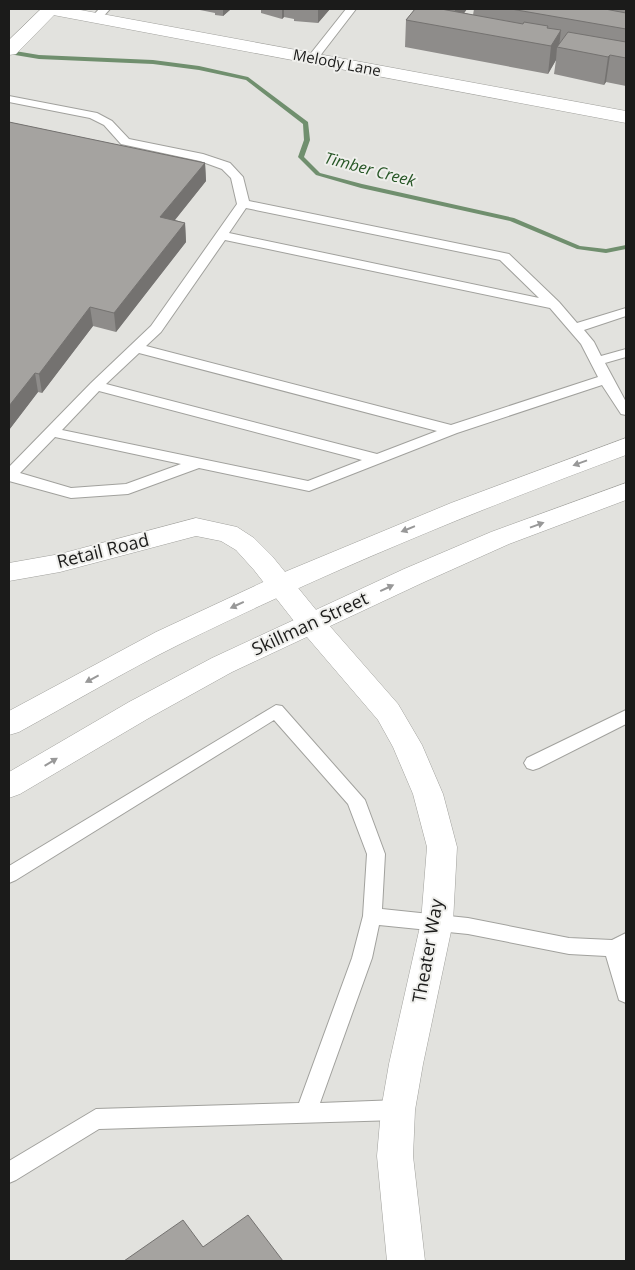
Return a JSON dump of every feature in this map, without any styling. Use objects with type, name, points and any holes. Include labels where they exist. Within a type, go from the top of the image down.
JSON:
[{"type":"street","name":"Melody Lane","points":[[49,9],[100,13],[312,59],[626,117]]},
{"type":"street","points":[[9,50],[49,9]]},
{"type":"street","points":[[9,724],[186,629],[281,585],[381,540],[502,491],[626,446]]},
{"type":"street","name":"Skillman Street","points":[[9,786],[139,710],[222,665],[500,538],[626,491]]},
{"type":"street","name":"Theater Way","points":[[196,527],[228,533],[245,544],[281,585],[311,623],[388,712],[407,745],[428,794],[442,846],[437,922],[406,1064],[398,1110],[395,1156],[406,1261]]},
{"type":"street","name":"Retail Road","points":[[9,572],[60,563],[196,527]]},
{"type":"lane","points":[[312,59],[351,9]]},
{"type":"lane","points":[[9,99],[93,115],[108,123],[126,142],[203,158],[226,166],[237,177],[243,204],[156,330],[96,386],[9,475],[71,492],[128,489],[200,463]]},
{"type":"lane","points":[[243,204],[504,257],[576,328],[587,342],[616,398],[626,411]]},
{"type":"lane","points":[[221,235],[554,305]]},
{"type":"lane","points":[[576,328],[626,312]]},
{"type":"lane","points":[[136,348],[452,430]]},
{"type":"lane","points":[[597,361],[626,353]]},
{"type":"lane","points":[[51,432],[309,486],[452,430],[607,379]]},
{"type":"lane","points":[[96,386],[378,459]]},
{"type":"lane","points":[[9,875],[276,711],[356,800],[376,854],[372,916],[362,958],[306,1112]]},
{"type":"lane","points":[[533,763],[626,716]]},
{"type":"lane","points":[[372,916],[468,926],[569,946],[620,944],[626,994]]},
{"type":"lane","points":[[9,1173],[96,1119],[398,1110]]},
{"type":"building","points":[[415,9],[441,9],[523,24],[524,22],[548,26],[547,28],[561,30],[551,46],[406,20]]},
{"type":"building","points":[[511,9],[605,9],[626,13],[626,29]]},
{"type":"building","points":[[568,32],[626,42],[626,58],[610,55],[608,57],[557,47]]},
{"type":"building","points":[[9,122],[205,163],[160,217],[185,223],[114,313],[90,307],[39,374],[35,373],[9,406]]},
{"type":"building","points":[[248,1215],[283,1261],[124,1261],[183,1220],[203,1247]]},
{"type":"waterway","name":"Timber Creek","points":[[9,52],[39,57],[153,62],[199,68],[248,79],[306,123],[307,140],[301,157],[318,174],[361,186],[512,219],[579,248],[606,251],[626,247]]}]
